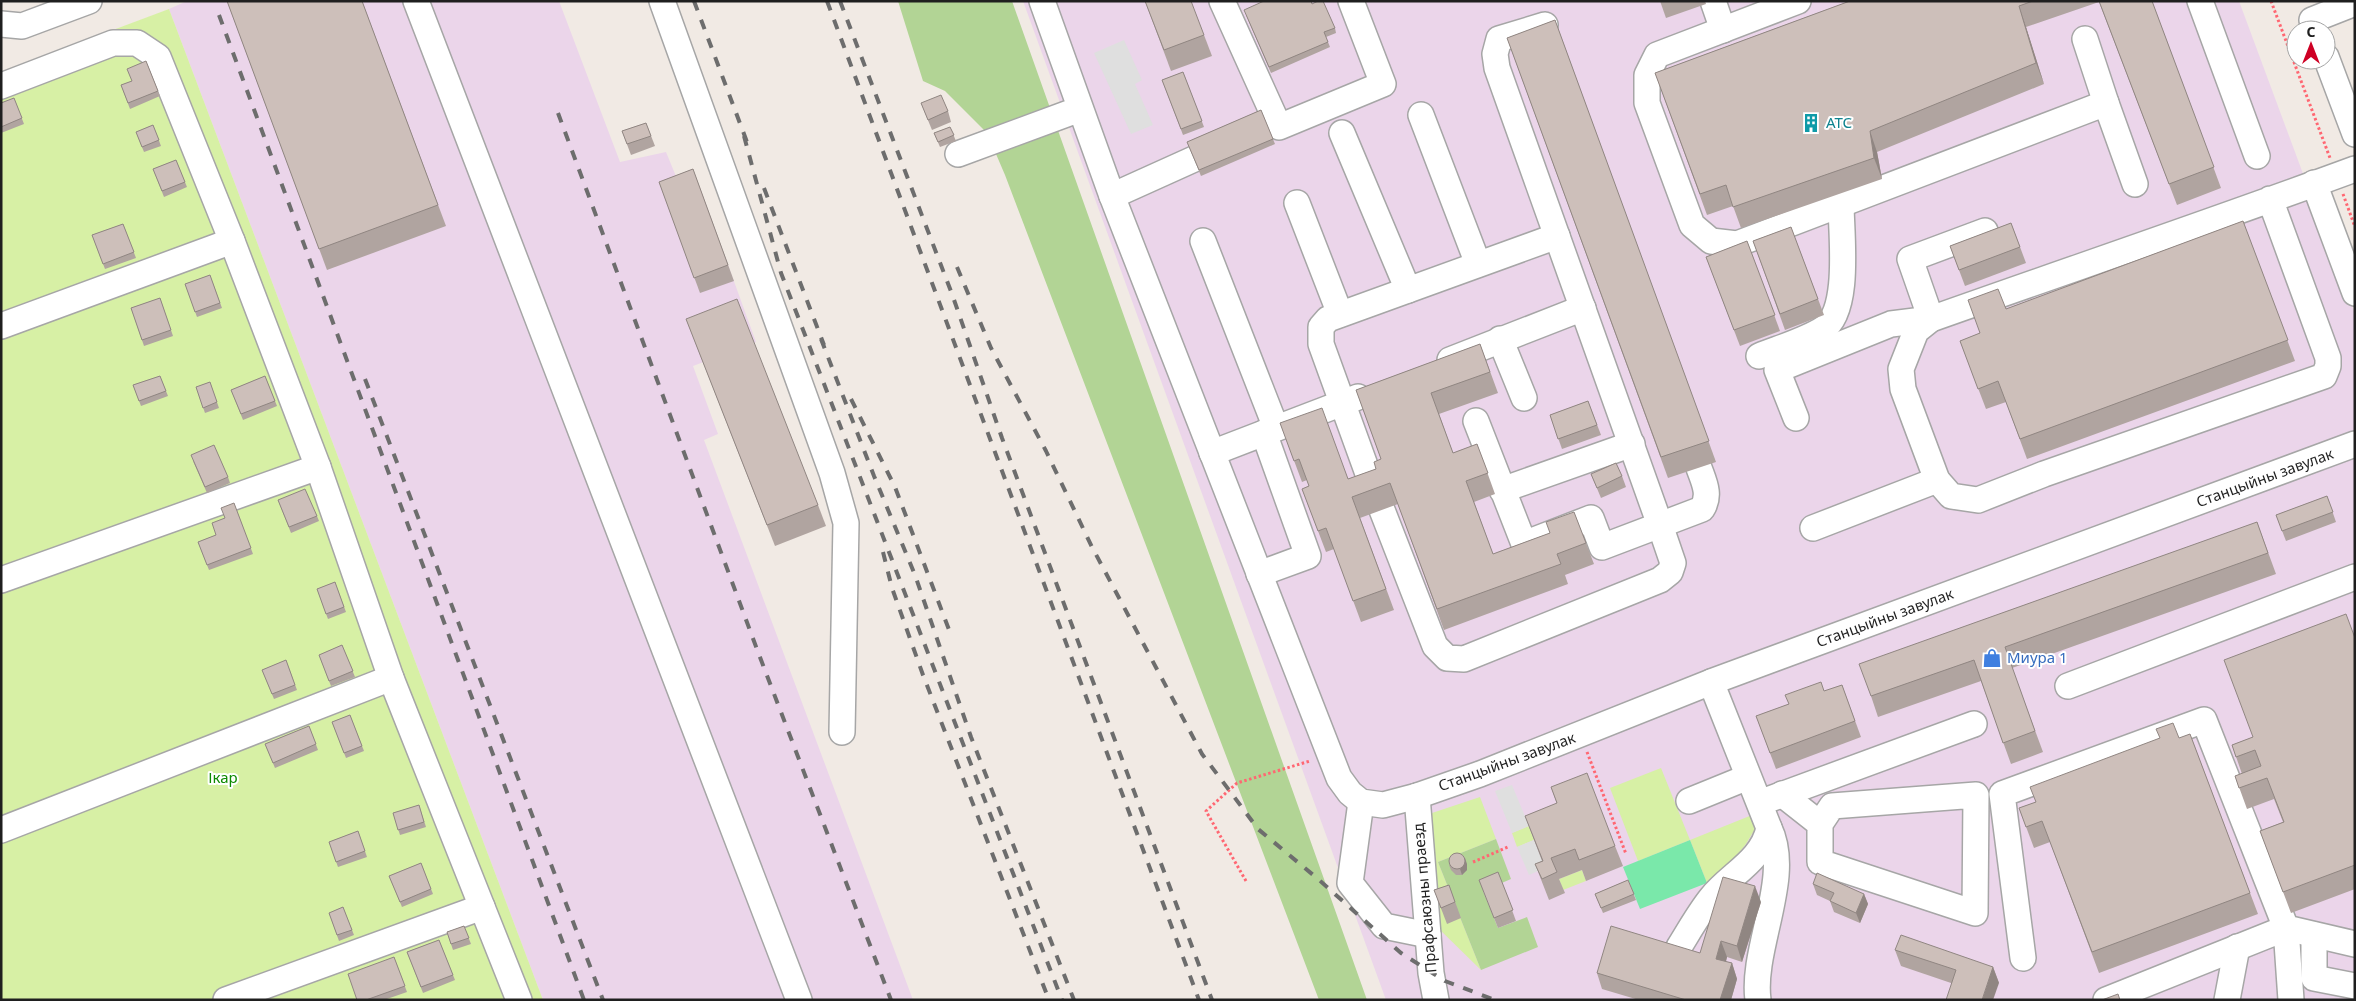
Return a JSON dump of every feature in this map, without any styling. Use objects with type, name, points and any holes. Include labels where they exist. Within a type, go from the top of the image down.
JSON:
[{"type":"street","points":[[1,22],[50,1]]},
{"type":"street","points":[[1,22],[22,26],[89,1]]},
{"type":"street","points":[[416,1],[799,1000]]},
{"type":"street","points":[[662,1],[828,464],[846,523],[842,732]]},
{"type":"street","points":[[1042,1],[1112,196],[1330,756],[1339,778],[1350,793],[1361,802],[1350,883],[1384,926],[1428,935]]},
{"type":"street","points":[[1222,1],[1274,129],[1383,84],[1352,1]]},
{"type":"street","points":[[1713,1],[1723,30]]},
{"type":"street","points":[[1798,1],[1657,54],[1647,76],[1647,103],[1692,225],[1711,241],[1737,244],[2106,103]]},
{"type":"street","points":[[2200,1],[2257,156]]},
{"type":"street","points":[[2311,17],[2355,3]]},
{"type":"street","points":[[1545,25],[1499,39],[1495,54],[1497,68],[1632,444],[1673,563],[1670,572],[1660,580],[1464,659],[1447,658],[1435,646],[1341,403],[1321,344],[1321,328],[1328,319],[1340,314],[1557,236]]},
{"type":"street","points":[[2085,39],[2135,184]]},
{"type":"street","points":[[1,86],[113,44],[137,43],[158,57],[232,241],[318,467],[391,678],[519,1000]]},
{"type":"street","points":[[2331,70],[2355,134]]},
{"type":"street","points":[[958,154],[1080,110]]},
{"type":"street","points":[[1422,115],[1478,264]]},
{"type":"street","points":[[1342,133],[1408,290]]},
{"type":"street","points":[[1112,196],[1194,160]]},
{"type":"street","points":[[1796,418],[1777,370],[1890,324],[1932,319],[2335,176],[2355,293]]},
{"type":"street","points":[[1932,319],[1916,331],[1901,369],[1903,389],[1937,480],[1951,496],[1978,500],[2053,471],[2324,376],[2328,358],[2270,199]]},
{"type":"street","points":[[1297,203],[1340,314]]},
{"type":"street","points":[[1759,356],[1823,329],[1835,317],[1842,296],[1841,203]]},
{"type":"street","points":[[1932,319],[1910,259],[1985,231]]},
{"type":"street","points":[[1,326],[232,241]]},
{"type":"street","points":[[1203,241],[1270,431],[1308,556],[1259,574]]},
{"type":"street","points":[[1430,368],[1583,308]]},
{"type":"street","points":[[1500,339],[1524,398]]},
{"type":"street","points":[[1212,453],[1377,389]]},
{"type":"street","points":[[1476,421],[1524,544],[1591,518],[1602,547],[1702,509],[1706,503],[1707,492],[1699,468]]},
{"type":"street","points":[[1502,490],[1632,444]]},
{"type":"street","name":"Станцыйны завулак","points":[[1361,802],[1383,805],[1417,796],[1580,735],[1711,682],[2355,444]]},
{"type":"street","points":[[1,580],[318,467]]},
{"type":"street","points":[[1813,528],[1937,480]]},
{"type":"street","points":[[2068,686],[2355,577]]},
{"type":"street","points":[[1,830],[391,678]]},
{"type":"street","points":[[1711,682],[1774,840],[1776,861],[1771,907],[1756,986],[1758,1000]]},
{"type":"street","points":[[2023,958],[2002,794],[2204,720],[2286,928],[2291,1000]]},
{"type":"street","points":[[1758,803],[1974,724]]},
{"type":"street","points":[[1689,800],[1748,777]]},
{"type":"street","points":[[1782,794],[1820,824]]},
{"type":"street","points":[[1976,795],[1976,913],[1820,862],[1820,824],[1832,806],[1976,795]]},
{"type":"street","name":"Прафсаюзны праезд","points":[[1417,796],[1428,935],[1436,1000]]},
{"type":"street","points":[[1678,947],[1712,897],[1746,867],[1767,839],[1769,828]]},
{"type":"street","points":[[226,1000],[482,907]]},
{"type":"street","points":[[2106,1000],[2286,928],[2355,944]]},
{"type":"street","points":[[2314,935],[2314,978],[2355,986]]},
{"type":"street","points":[[2227,1000],[2237,947]]},
{"type":"path","points":[[2271,1],[2355,226]]},
{"type":"path","points":[[1580,735],[1626,854]]},
{"type":"path","points":[[1246,881],[1206,811],[1236,783],[1330,756]]},
{"type":"path","points":[[1473,862],[1508,847]]},
{"type":"shaded area","points":[[187,1],[559,1],[620,162],[666,152],[682,191],[699,185],[756,342],[693,366],[718,434],[704,440],[913,1000],[543,1000],[169,9]]},
{"type":"shaded area","points":[[1023,1],[2239,1],[2355,314],[2355,1000],[1386,1000]]},
{"type":"shaded area","points":[[1124,40],[1142,80],[1135,84],[1153,125],[1131,134],[1094,53]]},
{"type":"shaded area","points":[[1512,785],[1529,826],[1512,833],[1495,791]]},
{"type":"shaded area","points":[[1534,840],[1545,868],[1529,875],[1517,847]]},
{"type":"green space","points":[[898,1],[1012,1],[1367,1000],[1319,1000],[1005,175],[987,133],[945,91],[923,81]]},
{"type":"green space","name":"Ікар","points":[[169,9],[543,1000],[1,1000],[1,72]]},
{"type":"green space","points":[[1661,768],[1690,840],[1638,861],[1610,788]]},
{"type":"green space","points":[[1480,797],[1496,839],[1438,862],[1481,970],[1436,926],[1428,826],[1432,813]]},
{"type":"green space","points":[[1767,809],[1746,844],[1718,879],[1707,883],[1690,840]]},
{"type":"green space","points":[[1529,826],[1534,840],[1517,847],[1512,833]]},
{"type":"green space","points":[[1496,839],[1511,879],[1483,891],[1498,928],[1527,917],[1538,947],[1481,970],[1438,862]]},
{"type":"green space","points":[[1690,840],[1707,883],[1640,909],[1623,867]]},
{"type":"green space","points":[[1582,870],[1586,881],[1563,890],[1559,879]]},
{"type":"building","points":[[227,1],[362,1],[438,205],[319,249]]},
{"type":"building","points":[[1145,1],[1191,1],[1204,35],[1164,50]]},
{"type":"building","points":[[1264,1],[1311,1],[1312,4],[1323,1],[1335,28],[1324,32],[1328,42],[1269,67],[1244,10]]},
{"type":"building","name":"АТС","points":[[1850,1],[2033,1],[2019,6],[2036,63],[1870,131],[1874,158],[1733,207],[1726,185],[1700,194],[1655,73]]},
{"type":"building","points":[[2099,1],[2152,1],[2214,167],[2169,184]]},
{"type":"building","points":[[1555,20],[1709,441],[1661,457],[1507,38]]},
{"type":"building","points":[[146,61],[158,91],[128,103],[121,85],[132,81],[127,69]]},
{"type":"building","points":[[1183,72],[1202,121],[1181,129],[1162,80]]},
{"type":"building","points":[[941,95],[948,111],[928,120],[921,103]]},
{"type":"building","points":[[14,98],[22,118],[1,127],[1,103]]},
{"type":"building","points":[[1261,110],[1273,139],[1199,170],[1187,142]]},
{"type":"building","points":[[646,123],[651,136],[627,144],[622,131]]},
{"type":"building","points":[[153,125],[159,140],[142,147],[136,132]]},
{"type":"building","points":[[950,127],[954,135],[938,142],[934,133]]},
{"type":"building","points":[[176,160],[185,182],[162,191],[153,169]]},
{"type":"building","points":[[693,169],[728,265],[694,278],[659,182]]},
{"type":"building","points":[[2243,221],[2288,340],[2020,439],[1998,381],[1978,389],[1960,341],[1980,333],[1968,300],[1998,289],[2006,309]]},
{"type":"building","points":[[2011,223],[2020,247],[1959,270],[1950,246]]},
{"type":"building","points":[[123,224],[134,252],[103,264],[92,235]]},
{"type":"building","points":[[1791,227],[1818,299],[1780,314],[1753,241]]},
{"type":"building","points":[[1747,241],[1775,315],[1734,330],[1706,257]]},
{"type":"building","points":[[210,275],[220,303],[195,312],[185,284]]},
{"type":"building","points":[[160,298],[171,330],[142,340],[131,308]]},
{"type":"building","points":[[737,299],[818,505],[767,525],[686,319]]},
{"type":"building","points":[[1480,344],[1490,372],[1431,393],[1453,453],[1477,444],[1488,473],[1466,481],[1493,554],[1550,533],[1546,522],[1574,512],[1586,543],[1557,554],[1561,564],[1437,609],[1390,483],[1352,497],[1386,589],[1353,601],[1326,528],[1318,531],[1302,489],[1309,486],[1299,459],[1294,461],[1280,423],[1322,408],[1348,479],[1376,469],[1374,462],[1381,459],[1356,390]]},
{"type":"building","points":[[160,376],[166,391],[139,401],[133,385]]},
{"type":"building","points":[[265,376],[275,401],[241,414],[231,390]]},
{"type":"building","points":[[210,382],[217,402],[203,408],[196,387]]},
{"type":"building","points":[[1588,401],[1597,425],[1558,439],[1550,415]]},
{"type":"building","points":[[214,445],[228,477],[205,487],[191,455]]},
{"type":"building","points":[[1616,463],[1622,476],[1597,488],[1591,474]]},
{"type":"building","points":[[305,489],[317,516],[289,527],[278,500]]},
{"type":"building","points":[[2327,496],[2333,512],[2282,531],[2276,515]]},
{"type":"building","points":[[234,503],[251,548],[207,565],[198,542],[216,535],[212,523],[225,518],[221,508]]},
{"type":"building","points":[[2257,522],[2268,553],[2005,647],[2035,731],[2003,743],[1974,660],[1871,696],[1859,664]]},
{"type":"building","points":[[335,582],[344,607],[326,614],[317,589]]},
{"type":"building","points":[[2346,614],[2355,638],[2355,865],[2283,892],[2260,831],[2284,822],[2267,778],[2239,788],[2235,776],[2261,766],[2255,750],[2236,757],[2232,745],[2253,737],[2224,660]]},
{"type":"building","points":[[342,645],[353,671],[329,681],[319,655]]},
{"type":"building","points":[[286,660],[295,685],[272,694],[262,670]]},
{"type":"building","points":[[1821,682],[1824,691],[1842,685],[1855,721],[1770,753],[1756,716],[1789,704],[1785,695]]},
{"type":"building","points":[[350,715],[362,746],[344,753],[332,722]]},
{"type":"building","points":[[2173,723],[2179,738],[2190,734],[2250,893],[2092,952],[2042,821],[2026,827],[2019,808],[2036,802],[2030,787],[2160,738],[2156,729]]},
{"type":"building","points":[[309,726],[316,744],[273,763],[265,744]]},
{"type":"building","points":[[1587,773],[1615,846],[1579,860],[1575,849],[1551,858],[1557,872],[1542,879],[1535,864],[1543,861],[1525,816],[1557,803],[1551,787]]},
{"type":"building","points":[[419,805],[424,822],[398,830],[393,813]]},
{"type":"building","points":[[358,831],[365,851],[336,862],[329,842]]},
{"type":"building","points":[[1457,853],[1463,855],[1465,861],[1463,867],[1457,869],[1451,867],[1449,861],[1451,855]]},
{"type":"building","points":[[421,863],[431,889],[400,902],[389,876]]},
{"type":"building","points":[[1498,872],[1513,910],[1494,918],[1479,880]]},
{"type":"building","points":[[1817,873],[1864,894],[1856,913],[1830,901],[1834,893],[1813,884]]},
{"type":"building","points":[[1723,877],[1755,886],[1737,946],[1721,941],[1716,959],[1732,963],[1720,1000],[1686,1000],[1597,973],[1611,926],[1700,953]]},
{"type":"building","points":[[1628,880],[1634,894],[1601,908],[1595,894]]},
{"type":"building","points":[[1449,885],[1455,902],[1441,908],[1434,890]]},
{"type":"building","points":[[343,907],[352,930],[337,935],[329,913]]},
{"type":"building","points":[[464,926],[469,938],[451,944],[447,932]]},
{"type":"building","points":[[1901,935],[1993,967],[1982,1000],[1946,1000],[1956,970],[1895,950]]},
{"type":"building","points":[[439,940],[453,975],[421,987],[407,952]]},
{"type":"building","points":[[394,957],[405,986],[366,1000],[357,1000],[348,974]]},
{"type":"building","points":[[2118,994],[2120,1000],[2102,1000]]},
{"type":"railway","points":[[694,1],[747,142]]},
{"type":"railway","points":[[827,1],[1199,1000]]},
{"type":"railway","points":[[840,1],[952,294],[1002,438],[1212,1000]]},
{"type":"railway","points":[[219,15],[584,1000]]},
{"type":"railway","points":[[558,113],[758,652],[891,1000]]},
{"type":"railway","points":[[744,136],[781,273],[1062,1000]]},
{"type":"railway","points":[[764,188],[824,345]]},
{"type":"railway","points":[[957,267],[991,348],[1046,451],[1092,547],[1202,754],[1258,829],[1318,879],[1401,953],[1445,981],[1495,1000]]},
{"type":"railway","points":[[821,339],[915,575],[971,737],[1074,1000]]},
{"type":"railway","points":[[365,379],[603,1000]]},
{"type":"railway","points":[[851,399],[895,487],[951,635]]},
{"type":"railway","points":[[883,552],[892,588],[923,675],[1049,1000]]},
{"type":"place","name":"АТС","points":[[1811,123]]},
{"type":"place","name":"Миура 1","points":[[1992,658]]}]
